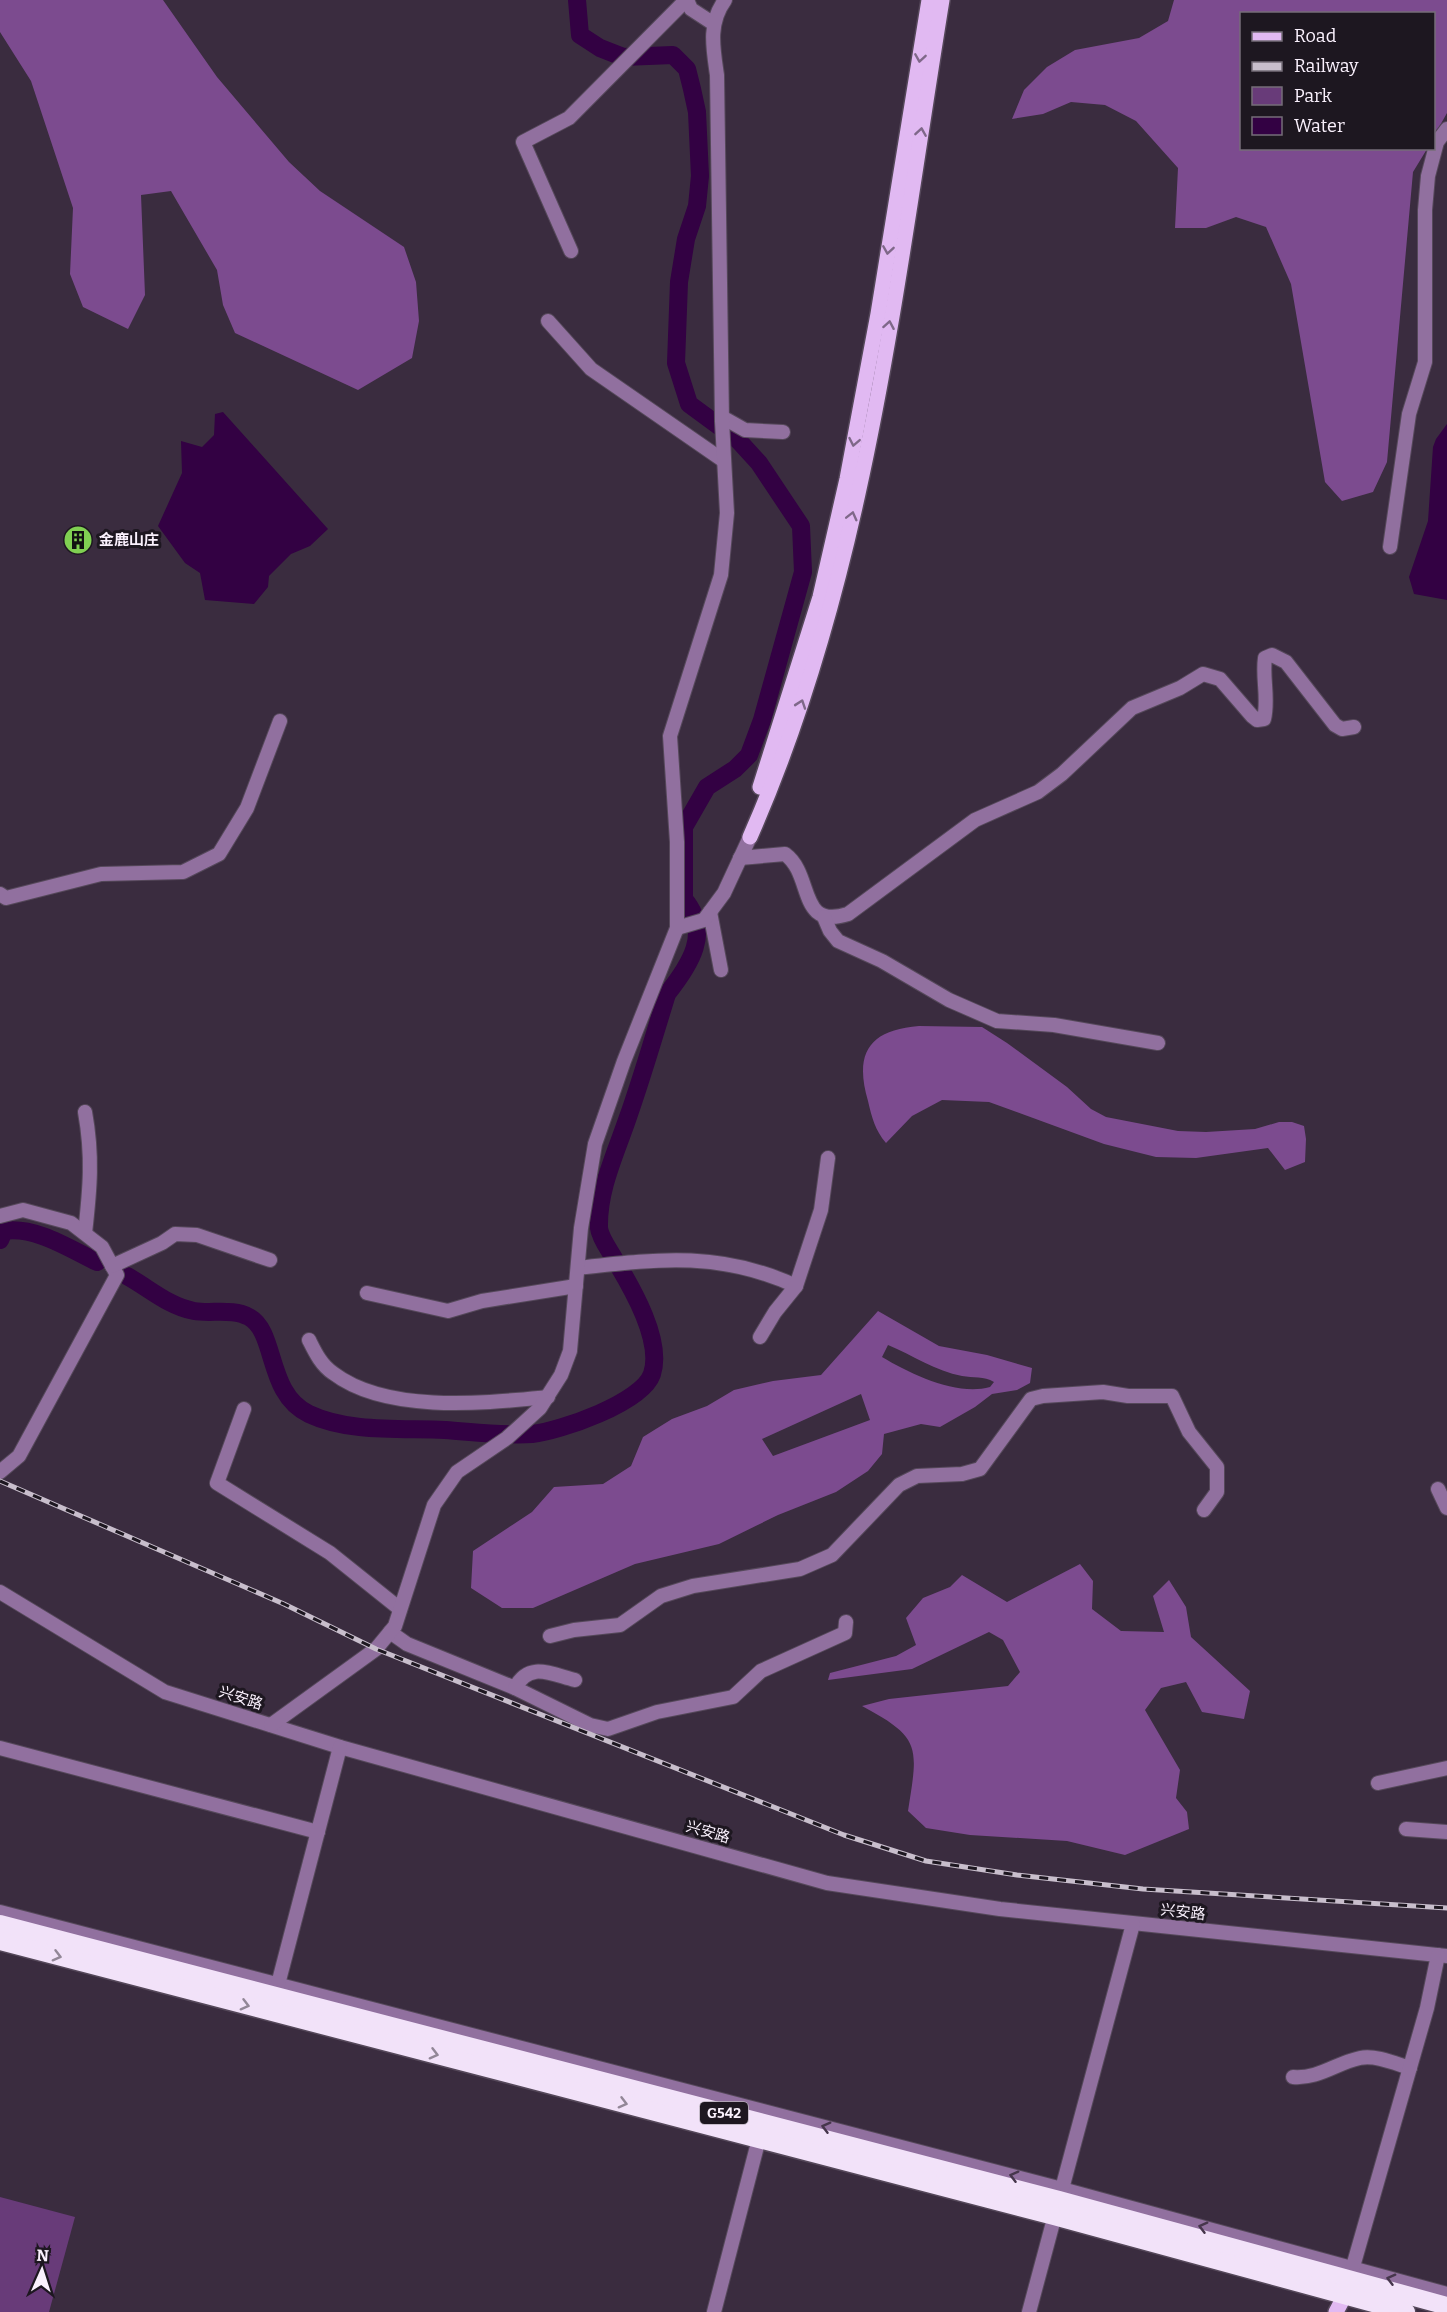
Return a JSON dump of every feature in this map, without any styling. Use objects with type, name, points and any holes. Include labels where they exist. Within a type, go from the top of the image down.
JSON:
[{"type":"highway","name":"G542","points":[[0,1924],[761,2131],[1058,2202],[1348,2289],[1406,2312]]},
{"type":"highway","name":"G542","points":[[0,1941],[275,1997]]},
{"type":"highway","name":"G542","points":[[1348,2289],[1447,2306]]},
{"type":"main road","points":[[750,837],[753,808],[820,597],[847,479],[878,314],[929,0]]},
{"type":"main road","points":[[750,837],[802,701],[861,482],[942,0]]},
{"type":"main road","points":[[1336,2312],[1348,2289]]},
{"type":"street","points":[[571,251],[523,142],[569,118],[686,0],[691,9],[714,24]]},
{"type":"street","points":[[271,1725],[376,1649],[390,1632],[400,1609],[434,1505],[457,1472],[510,1435],[531,1417],[548,1397],[561,1375],[570,1351],[581,1228],[596,1144],[624,1061],[684,926],[670,736],[721,575],[727,513],[722,419],[717,75],[712,36],[716,12],[725,0]]},
{"type":"street","points":[[1435,150],[1437,142],[1447,129]]},
{"type":"street","points":[[1390,547],[1409,414],[1425,362],[1425,210],[1428,176],[1435,150]]},
{"type":"street","points":[[548,321],[591,369],[724,461]]},
{"type":"street","points":[[722,419],[746,430],[783,432]]},
{"type":"street","points":[[740,858],[785,854],[793,860],[802,877],[814,910],[824,917],[834,918],[848,914],[975,820],[1038,792],[1062,774],[1132,708],[1180,688],[1203,675],[1220,679],[1252,716],[1257,720],[1264,719],[1267,696],[1265,658],[1272,655],[1280,657],[1335,725],[1342,729],[1354,727]]},
{"type":"street","points":[[0,894],[6,898],[101,874],[183,872],[219,854],[247,808],[280,721]]},
{"type":"street","points":[[684,926],[707,916],[724,893],[750,837]]},
{"type":"street","points":[[707,916],[721,970]]},
{"type":"street","points":[[824,917],[830,931],[838,941],[882,961],[949,1000],[997,1022],[1054,1025],[1158,1043]]},
{"type":"street","points":[[85,1112],[92,1147],[91,1182],[85,1233]]},
{"type":"street","points":[[760,1337],[775,1312],[796,1286],[820,1210],[828,1158]]},
{"type":"street","points":[[0,1216],[23,1210],[71,1223],[102,1247],[117,1275],[19,1456],[0,1472]]},
{"type":"street","points":[[112,1266],[162,1243],[175,1234],[197,1235],[270,1260]]},
{"type":"street","points":[[578,1269],[625,1263],[697,1259],[768,1273],[796,1286]]},
{"type":"street","points":[[367,1293],[448,1311],[482,1301],[576,1286]]},
{"type":"street","points":[[309,1340],[317,1356],[332,1373],[354,1386],[395,1397],[443,1403],[548,1397]]},
{"type":"street","points":[[550,1636],[574,1630],[620,1625],[661,1596],[693,1586],[800,1569],[818,1563],[832,1554],[899,1485],[917,1476],[962,1473],[980,1469],[1031,1400],[1043,1396],[1103,1392],[1128,1396],[1172,1396],[1189,1432],[1218,1467],[1217,1492],[1204,1510]]},
{"type":"street","points":[[244,1408],[218,1483],[330,1553],[400,1609]]},
{"type":"street","points":[[1438,1489],[1447,1509]]},
{"type":"street","name":"兴安路","points":[[0,1592],[165,1692],[340,1747],[827,1882],[1000,1909],[1442,1956]]},
{"type":"street","points":[[390,1632],[407,1644],[515,1688],[590,1725],[608,1729],[657,1712],[733,1697],[761,1671],[845,1633],[846,1623]]},
{"type":"street","points":[[515,1688],[521,1676],[532,1671],[575,1680]]},
{"type":"street","points":[[275,1997],[340,1747]]},
{"type":"street","points":[[0,1748],[318,1832]]},
{"type":"street","points":[[1378,1783],[1447,1767]]},
{"type":"street","points":[[1406,1829],[1447,1832]]},
{"type":"street","points":[[0,1912],[275,1997],[1058,2202]]},
{"type":"street","points":[[1029,2312],[1133,1924]]},
{"type":"street","points":[[1442,1956],[1348,2289],[1447,2294]]},
{"type":"street","points":[[1293,2077],[1307,2078],[1361,2058],[1376,2058],[1410,2068]]},
{"type":"street","points":[[714,2312],[761,2131]]},
{"type":"green space","points":[[0,2197],[75,2217],[49,2312],[0,2312]]},
{"type":"shaded area","points":[[0,0],[163,0],[217,77],[289,162],[320,191],[404,247],[416,282],[419,321],[412,358],[358,390],[235,333],[223,305],[217,270],[171,191],[141,195],[145,295],[128,329],[83,307],[70,274],[73,208],[31,81],[0,32]]},
{"type":"shaded area","points":[[1174,0],[1447,0],[1447,113],[1435,134],[1435,12],[1240,12],[1240,150],[1426,150],[1413,172],[1387,462],[1373,492],[1342,501],[1325,482],[1291,284],[1266,227],[1236,217],[1206,228],[1175,228],[1178,168],[1136,121],[1105,105],[1071,102],[1043,114],[1012,119],[1024,90],[1047,67],[1075,50],[1139,38],[1168,21]]},
{"type":"shaded area","points":[[982,1027],[1067,1087],[1091,1109],[1106,1117],[1178,1131],[1255,1129],[1279,1122],[1292,1122],[1304,1126],[1305,1162],[1285,1170],[1268,1148],[1196,1158],[1156,1157],[1104,1144],[989,1102],[942,1100],[912,1116],[886,1143],[869,1107],[864,1084],[865,1057],[877,1039],[902,1028]]},
{"type":"shaded area","points":[[878,1311],[939,1346],[987,1355],[1032,1368],[1030,1383],[1017,1390],[992,1394],[975,1407],[940,1427],[921,1424],[884,1434],[882,1454],[868,1471],[836,1492],[778,1515],[719,1544],[635,1564],[533,1608],[502,1608],[471,1588],[473,1551],[532,1512],[554,1487],[603,1484],[631,1466],[643,1437],[672,1419],[707,1406],[734,1390],[773,1381],[821,1375]],"holes":[[[888,1345],[943,1370],[994,1382],[990,1387],[977,1389],[963,1389],[935,1382],[907,1371],[882,1357]],[[861,1394],[870,1420],[773,1456],[762,1439]]]},
{"type":"shaded area","points":[[1080,1564],[1093,1581],[1092,1609],[1121,1631],[1164,1632],[1153,1596],[1169,1580],[1186,1607],[1191,1637],[1250,1691],[1244,1719],[1202,1712],[1186,1682],[1161,1688],[1145,1710],[1180,1770],[1176,1798],[1187,1812],[1189,1829],[1125,1855],[1067,1841],[970,1835],[926,1828],[908,1811],[914,1758],[906,1736],[882,1717],[862,1706],[889,1699],[1008,1686],[1020,1672],[1003,1640],[989,1632],[912,1669],[828,1680],[830,1673],[896,1656],[916,1645],[906,1618],[923,1598],[950,1587],[962,1575],[1007,1602]]},
{"type":"water","points":[[223,412],[328,529],[310,546],[291,554],[269,576],[268,587],[254,604],[205,600],[200,573],[185,563],[158,526],[182,473],[181,441],[202,447],[214,435],[215,414]]},
{"type":"water","points":[[1447,424],[1447,600],[1414,594],[1409,577],[1428,521],[1433,447]]},
{"type":"waterway","points":[[127,1276],[167,1301],[185,1309],[201,1312],[229,1312],[249,1317],[258,1325],[264,1336],[285,1393],[295,1405],[309,1414],[341,1424],[358,1427],[500,1434],[545,1432],[599,1414],[617,1405],[645,1385],[652,1374],[654,1361],[650,1331],[630,1285],[600,1232],[601,1200],[667,994],[683,972],[695,948],[696,924],[692,911],[684,899],[684,827],[707,787],[735,769],[749,755],[762,720],[803,572],[801,526],[759,463],[738,440],[689,404],[676,363],[679,282],[686,239],[697,206],[700,176],[697,112],[687,69],[673,55],[623,57],[600,48],[580,35],[577,0]]},
{"type":"waterway","points":[[0,1240],[4,1231],[28,1232],[52,1240],[97,1262]]},
{"type":"railway","points":[[0,1481],[284,1604],[376,1649],[844,1835],[926,1861],[1017,1875],[1143,1889],[1447,1908]]},
{"type":"place","name":"金鹿山庄","points":[[78,540]]}]
